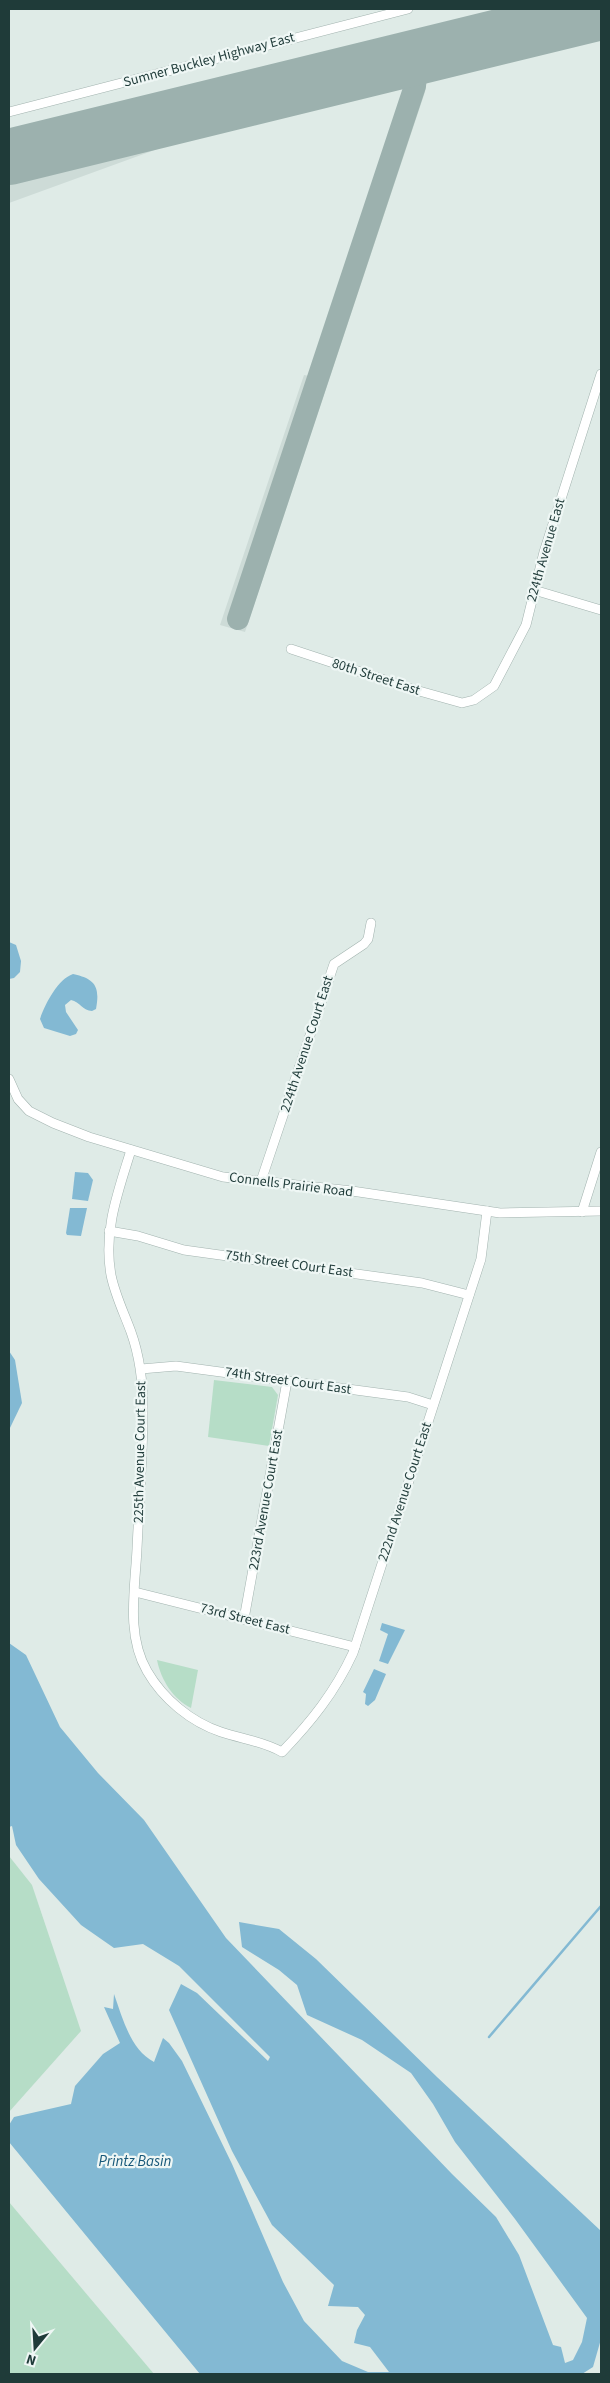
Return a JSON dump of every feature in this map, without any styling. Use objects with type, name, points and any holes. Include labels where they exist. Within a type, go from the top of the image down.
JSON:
[{"type":"street","name":"Sumner Buckley Highway East","points":[[9,112],[408,9]]},
{"type":"street","name":"224th Avenue East","points":[[462,703],[474,700],[494,686],[526,625],[534,590],[601,374]]},
{"type":"street","points":[[534,590],[601,610]]},
{"type":"street","name":"80th Street East","points":[[290,649],[412,689],[462,703]]},
{"type":"street","name":"224th Avenue Court East","points":[[261,1181],[334,964],[364,944],[368,939],[371,923]]},
{"type":"street","name":"Connells Prairie Road","points":[[9,1079],[11,1092],[29,1111],[53,1123],[131,1150],[223,1177],[352,1191],[500,1213],[601,1211]]},
{"type":"street","name":"225th Avenue Court East","points":[[131,1150],[114,1203],[109,1231],[111,1275],[116,1295],[137,1350],[141,1369],[143,1427],[133,1612],[140,1658],[146,1670],[171,1702],[198,1721],[223,1732],[264,1743],[282,1752]]},
{"type":"street","points":[[582,1212],[601,1152]]},
{"type":"street","name":"222nd Avenue Court East","points":[[282,1752],[314,1718],[330,1695],[343,1674],[355,1647],[482,1254],[487,1211]]},
{"type":"street","name":"75th Street COurt East","points":[[109,1231],[138,1236],[184,1250],[422,1283],[469,1295]]},
{"type":"street","name":"74th Street Court East","points":[[141,1369],[176,1366],[408,1397],[433,1405]]},
{"type":"street","name":"223rd Avenue Court East","points":[[244,1619],[287,1381]]},
{"type":"street","name":"73rd Street East","points":[[134,1592],[355,1647]]},
{"type":"shaded area","points":[[580,9],[601,9],[601,23],[425,65],[427,79],[425,92],[245,632],[220,625],[304,375],[315,377],[410,83],[411,70],[409,68],[186,121],[185,139],[9,203],[9,152]]},
{"type":"green space","points":[[214,1380],[272,1387],[278,1395],[269,1446],[208,1437]]},
{"type":"green space","points":[[157,1660],[198,1670],[191,1708],[173,1694],[161,1675]]},
{"type":"green space","points":[[9,1856],[32,1885],[81,2031],[9,2112]]},
{"type":"green space","points":[[9,2202],[154,2374],[9,2374]]},
{"type":"water","points":[[9,942],[16,945],[21,961],[20,972],[14,978],[9,979]]},
{"type":"water","points":[[73,974],[87,978],[95,985],[97,1001],[96,1009],[92,1011],[86,1010],[71,1000],[65,1005],[66,1012],[78,1030],[76,1034],[70,1036],[44,1028],[40,1019],[45,1006],[57,986]]},
{"type":"water","points":[[75,1172],[88,1173],[93,1180],[88,1201],[72,1199]]},
{"type":"water","points":[[70,1208],[87,1208],[81,1236],[67,1235],[66,1233]]},
{"type":"water","points":[[9,1351],[15,1360],[22,1403],[9,1430]]},
{"type":"water","points":[[382,1623],[405,1630],[388,1664],[379,1661],[388,1634],[380,1630]]},
{"type":"water","name":"Printz Basin","points":[[9,1643],[26,1655],[60,1727],[98,1773],[144,1820],[226,1938],[452,2174],[496,2217],[519,2255],[553,2345],[561,2347],[565,2363],[573,2360],[582,2342],[587,2318],[515,2219],[455,2142],[433,2104],[411,2073],[362,2040],[307,2015],[297,1985],[279,1970],[242,1947],[239,1922],[279,1929],[316,1959],[437,2077],[601,2231],[601,2339],[593,2367],[582,2374],[200,2374],[9,2142],[9,2125],[14,2117],[71,2104],[75,2086],[103,2054],[120,2043],[104,2007],[113,2009],[114,1994],[128,2033],[146,2056],[154,2062],[163,2038],[182,2061],[232,2164],[283,2282],[304,2321],[342,2361],[368,2372],[389,2372],[370,2347],[354,2343],[357,2330],[365,2315],[358,2307],[328,2306],[334,2285],[272,2225],[232,2151],[169,2010],[181,1984],[197,1993],[268,2061],[270,2057],[179,1966],[143,1944],[114,1948],[81,1925],[39,1879],[16,1845],[12,1826],[9,1827]]},
{"type":"water","points":[[374,1669],[386,1674],[375,1700],[368,1706],[365,1704],[366,1694],[363,1692]]},
{"type":"waterway","points":[[489,2037],[601,1906]]},
{"type":"taxiway","points":[[238,619],[415,86],[416,75],[412,58]]},
{"type":"runway","points":[[9,157],[601,12]]}]
